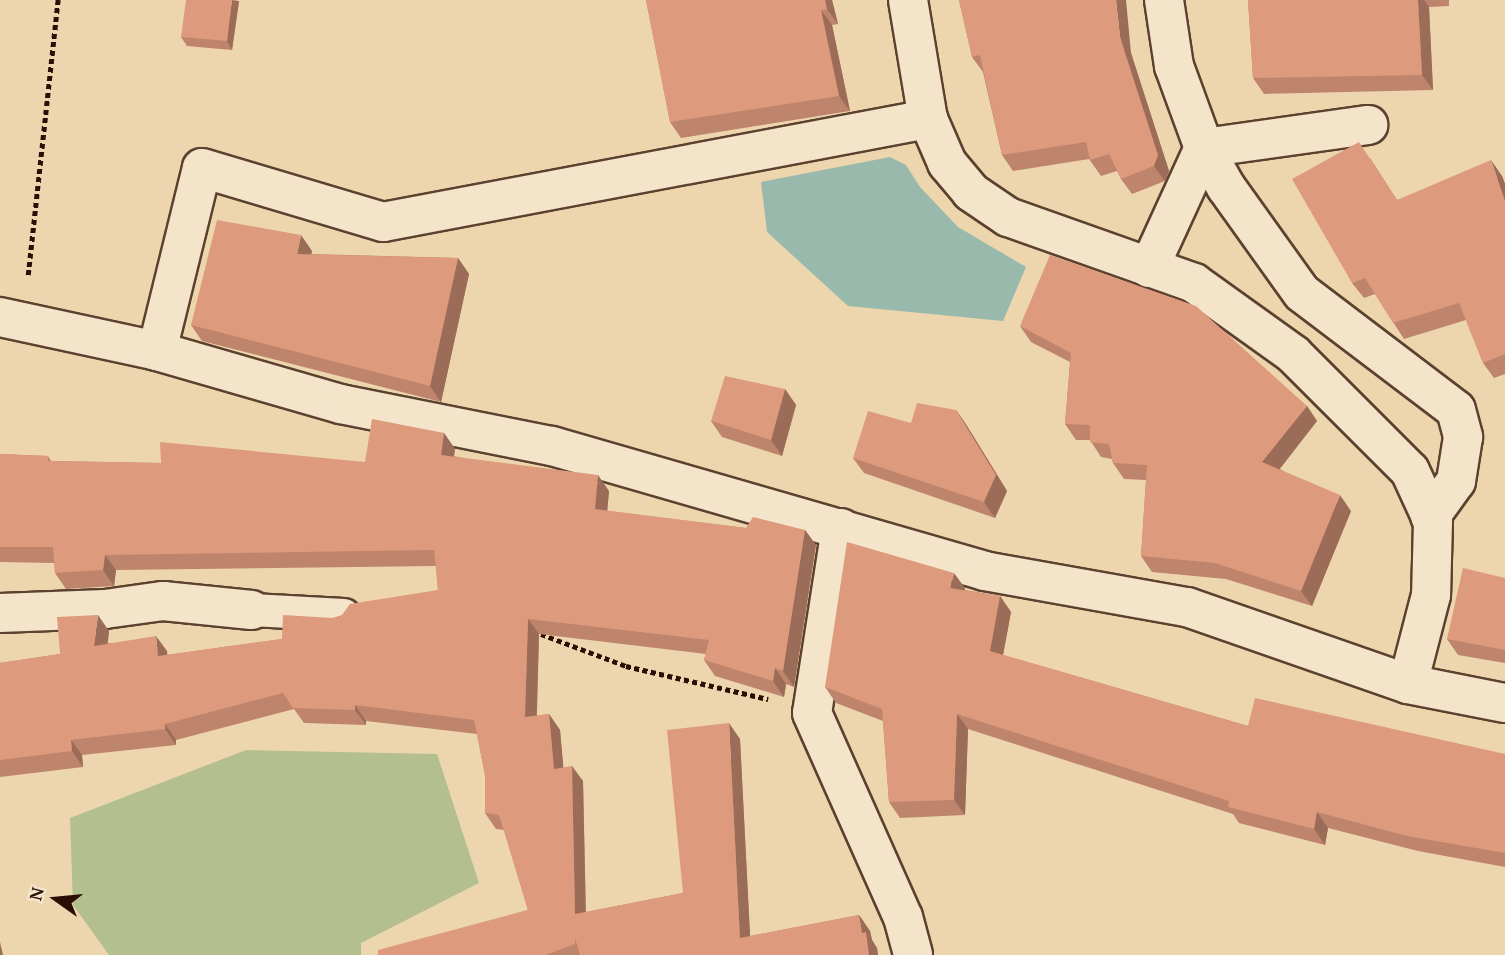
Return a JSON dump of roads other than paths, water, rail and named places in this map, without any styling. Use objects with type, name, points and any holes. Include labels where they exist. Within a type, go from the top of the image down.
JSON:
[{"type":"street","points":[[908,0],[928,119],[947,163],[971,192],[1008,217],[1194,283],[1293,355],[1410,471],[1430,517],[1431,595],[1408,684]]},
{"type":"street","points":[[1164,0],[1174,66],[1204,148],[1226,187],[1302,293],[1456,410],[1463,437],[1456,481],[1430,517]]},
{"type":"street","points":[[157,351],[202,169],[383,222],[928,119]]},
{"type":"street","points":[[1204,148],[1368,125]]},
{"type":"street","points":[[1149,268],[1204,148]]},
{"type":"street","points":[[12,319],[157,351],[341,404],[552,446],[984,571],[1187,607],[1408,684],[1505,703]]},
{"type":"street","points":[[841,528],[812,713],[903,917],[913,955]]},
{"type":"street","points":[[0,613],[105,610],[163,601],[252,610]]},
{"type":"lane","points":[[252,610],[344,615]]}]
